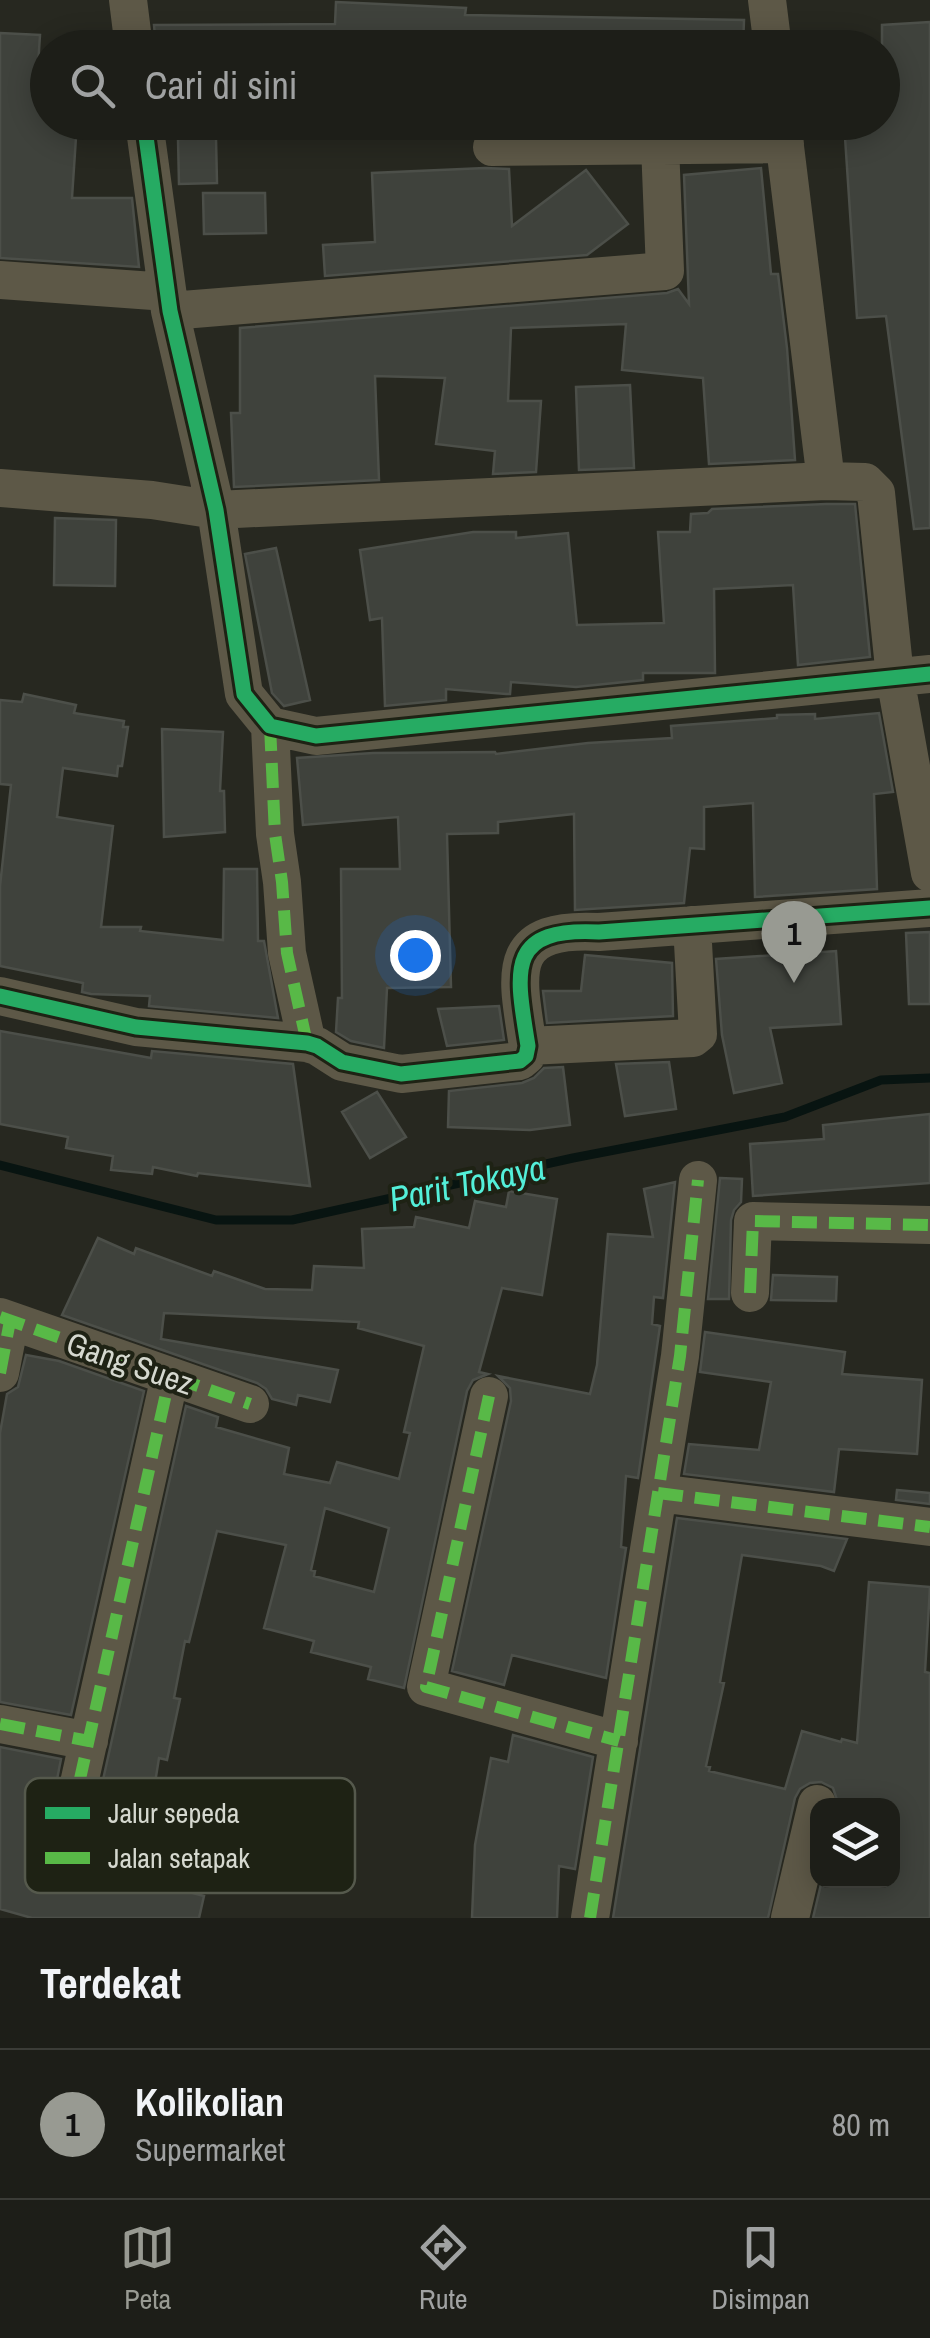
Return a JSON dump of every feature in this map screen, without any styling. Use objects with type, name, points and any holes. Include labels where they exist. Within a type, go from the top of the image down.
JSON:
[{"type":"street","points":[[128,0],[132,30]]},
{"type":"street","points":[[767,0],[771,30]]},
{"type":"street","points":[[147,140],[169,301],[216,510],[244,694],[270,726],[275,834],[287,953],[306,1043]]},
{"type":"street","points":[[492,147],[660,145],[711,140]]},
{"type":"street","points":[[784,140],[826,481]]},
{"type":"street","points":[[0,280],[169,301],[666,271],[660,145]]},
{"type":"street","points":[[0,488],[152,500],[216,510],[864,482],[876,493],[912,675],[930,872]]},
{"type":"street","points":[[270,726],[316,736],[912,675]]},
{"type":"street","points":[[0,996],[136,1027],[306,1043],[342,1062],[401,1074],[520,1060],[526,1056],[523,962],[532,942],[557,932],[930,908]]},
{"type":"street","points":[[528,1046],[693,1038],[698,1034],[692,925]]},
{"type":"street","points":[[590,1918],[680,1356],[698,1180]]},
{"type":"street","points":[[750,1294],[753,1222],[930,1225]]},
{"type":"street","name":"Gang Suez","points":[[0,1373],[5,1319],[250,1404]]},
{"type":"street","points":[[81,1778],[170,1376]]},
{"type":"street","points":[[490,1396],[426,1688],[618,1742]]},
{"type":"street","points":[[658,1494],[930,1527]]},
{"type":"street","points":[[0,1724],[89,1741]]},
{"type":"street","points":[[790,1918],[810,1834]]},
{"type":"building","points":[[336,2],[466,8],[465,15],[744,20],[744,30],[154,30],[154,25],[335,24]]},
{"type":"building","points":[[930,22],[930,528],[914,529],[886,316],[857,318],[845,140],[900,140],[900,30],[882,30],[882,25]]},
{"type":"building","points":[[0,33],[30,34],[30,140],[76,140],[72,198],[132,198],[139,267],[0,258]]},
{"type":"building","points":[[178,140],[216,140],[217,183],[179,184]]},
{"type":"building","points":[[761,168],[771,274],[778,274],[787,348],[795,460],[709,464],[703,378],[622,370],[626,324],[511,328],[508,401],[541,401],[536,472],[493,474],[495,451],[436,444],[445,378],[375,376],[379,480],[234,487],[231,413],[240,413],[240,328],[667,293],[678,289],[689,304],[684,175]]},
{"type":"building","points":[[509,169],[512,226],[586,170],[628,224],[587,255],[325,276],[323,245],[375,242],[372,173]]},
{"type":"building","points":[[203,193],[265,193],[266,233],[204,234]]},
{"type":"building","points":[[630,385],[634,468],[579,470],[576,387]]},
{"type":"building","points":[[855,504],[870,657],[798,665],[793,585],[714,589],[715,673],[643,673],[643,680],[576,687],[511,682],[510,694],[446,689],[446,700],[385,706],[382,618],[370,620],[360,550],[473,532],[516,532],[516,538],[568,533],[577,625],[664,623],[658,532],[690,532],[691,514],[712,509]]},
{"type":"building","points":[[55,518],[116,520],[115,586],[54,585]]},
{"type":"building","points":[[276,548],[310,700],[284,706],[272,693],[245,554]]},
{"type":"building","points":[[24,694],[76,705],[74,713],[124,721],[123,727],[128,727],[117,776],[63,768],[57,817],[113,826],[101,927],[141,927],[140,931],[223,940],[224,869],[257,869],[258,941],[264,941],[278,1018],[149,1006],[150,996],[91,994],[82,992],[83,983],[0,966],[0,886],[11,785],[0,784],[0,700],[22,702]]},
{"type":"building","points":[[879,713],[893,792],[874,794],[877,889],[755,897],[753,803],[704,807],[704,849],[690,848],[684,903],[575,910],[574,814],[498,822],[498,833],[447,834],[451,987],[387,988],[384,1048],[351,1041],[336,1032],[338,998],[342,998],[341,869],[400,869],[398,817],[303,825],[297,758],[373,753],[496,754],[672,738],[671,726],[777,715],[815,714],[815,719]]},
{"type":"building","points":[[162,729],[223,732],[220,791],[224,791],[225,832],[164,837]]},
{"type":"building","points":[[930,932],[930,1004],[909,1004],[906,933]]},
{"type":"building","points":[[836,951],[841,1024],[770,1028],[782,1083],[734,1093],[722,1035],[716,959]]},
{"type":"building","points":[[585,955],[672,963],[673,1016],[547,1023],[543,991],[581,991]]},
{"type":"building","points":[[499,1006],[504,1040],[447,1046],[438,1009]]},
{"type":"building","points":[[0,1031],[151,1058],[152,1051],[293,1064],[310,1186],[198,1173],[197,1176],[153,1167],[152,1174],[111,1170],[113,1156],[66,1148],[68,1137],[0,1124]]},
{"type":"building","points":[[669,1062],[676,1109],[625,1116],[616,1064]]},
{"type":"building","points":[[563,1067],[570,1125],[530,1130],[448,1127],[449,1091],[522,1083],[544,1068]]},
{"type":"building","points":[[377,1092],[406,1137],[370,1158],[342,1112]]},
{"type":"building","points":[[930,1114],[930,1183],[753,1196],[750,1144],[824,1139],[823,1125]]},
{"type":"building","points":[[720,1178],[742,1179],[741,1202],[731,1220],[729,1299],[708,1299]]},
{"type":"building","points":[[675,1182],[663,1298],[654,1297],[652,1324],[660,1326],[638,1478],[626,1476],[621,1547],[626,1548],[606,1678],[512,1655],[504,1685],[452,1671],[511,1401],[510,1388],[498,1376],[590,1394],[597,1365],[608,1234],[653,1237],[644,1189]]},
{"type":"building","points":[[509,1191],[557,1199],[542,1295],[502,1288],[479,1372],[488,1374],[473,1380],[467,1391],[404,1688],[368,1679],[371,1667],[311,1652],[314,1641],[264,1628],[286,1545],[217,1531],[189,1642],[185,1641],[174,1698],[180,1699],[167,1760],[159,1758],[156,1778],[103,1778],[186,1406],[218,1417],[216,1427],[289,1448],[284,1474],[330,1483],[337,1462],[399,1479],[410,1433],[404,1432],[424,1346],[358,1328],[359,1322],[164,1313],[161,1339],[338,1370],[330,1402],[298,1395],[296,1405],[272,1399],[257,1383],[62,1315],[98,1238],[134,1254],[136,1248],[212,1276],[214,1271],[265,1289],[312,1290],[314,1266],[364,1268],[362,1229],[414,1227],[416,1217],[469,1228],[475,1201],[506,1207]],"holes":[[[325,1508],[389,1528],[374,1592],[314,1576],[315,1571],[311,1570]]]},
{"type":"building","points":[[773,1275],[837,1277],[836,1301],[771,1300]]},
{"type":"building","points":[[705,1332],[845,1352],[842,1374],[922,1380],[917,1454],[839,1449],[834,1492],[684,1474],[689,1444],[759,1450],[771,1382],[700,1372]]},
{"type":"building","points":[[26,1355],[59,1361],[144,1391],[71,1715],[0,1702],[0,1433],[7,1394],[18,1387]]},
{"type":"building","points":[[897,1490],[930,1493],[930,1504],[896,1500]]},
{"type":"building","points":[[677,1518],[847,1539],[834,1571],[742,1555],[720,1682],[724,1683],[706,1766],[709,1771],[785,1789],[802,1731],[857,1743],[869,1582],[930,1587],[925,1672],[930,1673],[930,1918],[813,1918],[820,1888],[900,1888],[900,1798],[836,1798],[833,1788],[821,1782],[800,1789],[795,1798],[768,1918],[613,1918]]},
{"type":"building","points":[[513,1735],[593,1757],[575,1869],[559,1866],[557,1918],[472,1918],[475,1845],[491,1758],[508,1762]]},
{"type":"building","points":[[0,1747],[61,1759],[57,1778],[25,1778],[25,1893],[193,1893],[204,1896],[199,1918],[32,1918],[0,1909]]},
{"type":"waterway","name":"Parit Tokaya","points":[[0,1165],[216,1220],[292,1220],[573,1158],[785,1117],[881,1080],[930,1078]]},
{"type":"marked path","points":[[270,726],[275,834],[287,953],[307,1043]]},
{"type":"marked path","points":[[590,1918],[680,1356],[698,1180]]},
{"type":"marked path","points":[[750,1293],[753,1221],[930,1225]]},
{"type":"marked path","points":[[0,1317],[250,1404]]},
{"type":"marked path","points":[[0,1373],[10,1321]]},
{"type":"marked path","points":[[80,1778],[170,1376]]},
{"type":"marked path","points":[[489,1396],[426,1687],[619,1741]]},
{"type":"marked path","points":[[658,1493],[930,1527]]},
{"type":"marked path","points":[[0,1724],[89,1741]]},
{"type":"cycle path","points":[[146,140],[170,311],[216,510],[244,694],[270,726],[316,736],[930,674]]},
{"type":"cycle path","points":[[0,996],[136,1027],[307,1043],[342,1062],[401,1074],[520,1061],[526,1056],[520,976],[532,946],[547,937],[568,932],[930,908]]},
{"type":"place","name":"Kolikolian","points":[[794,983]]}]
